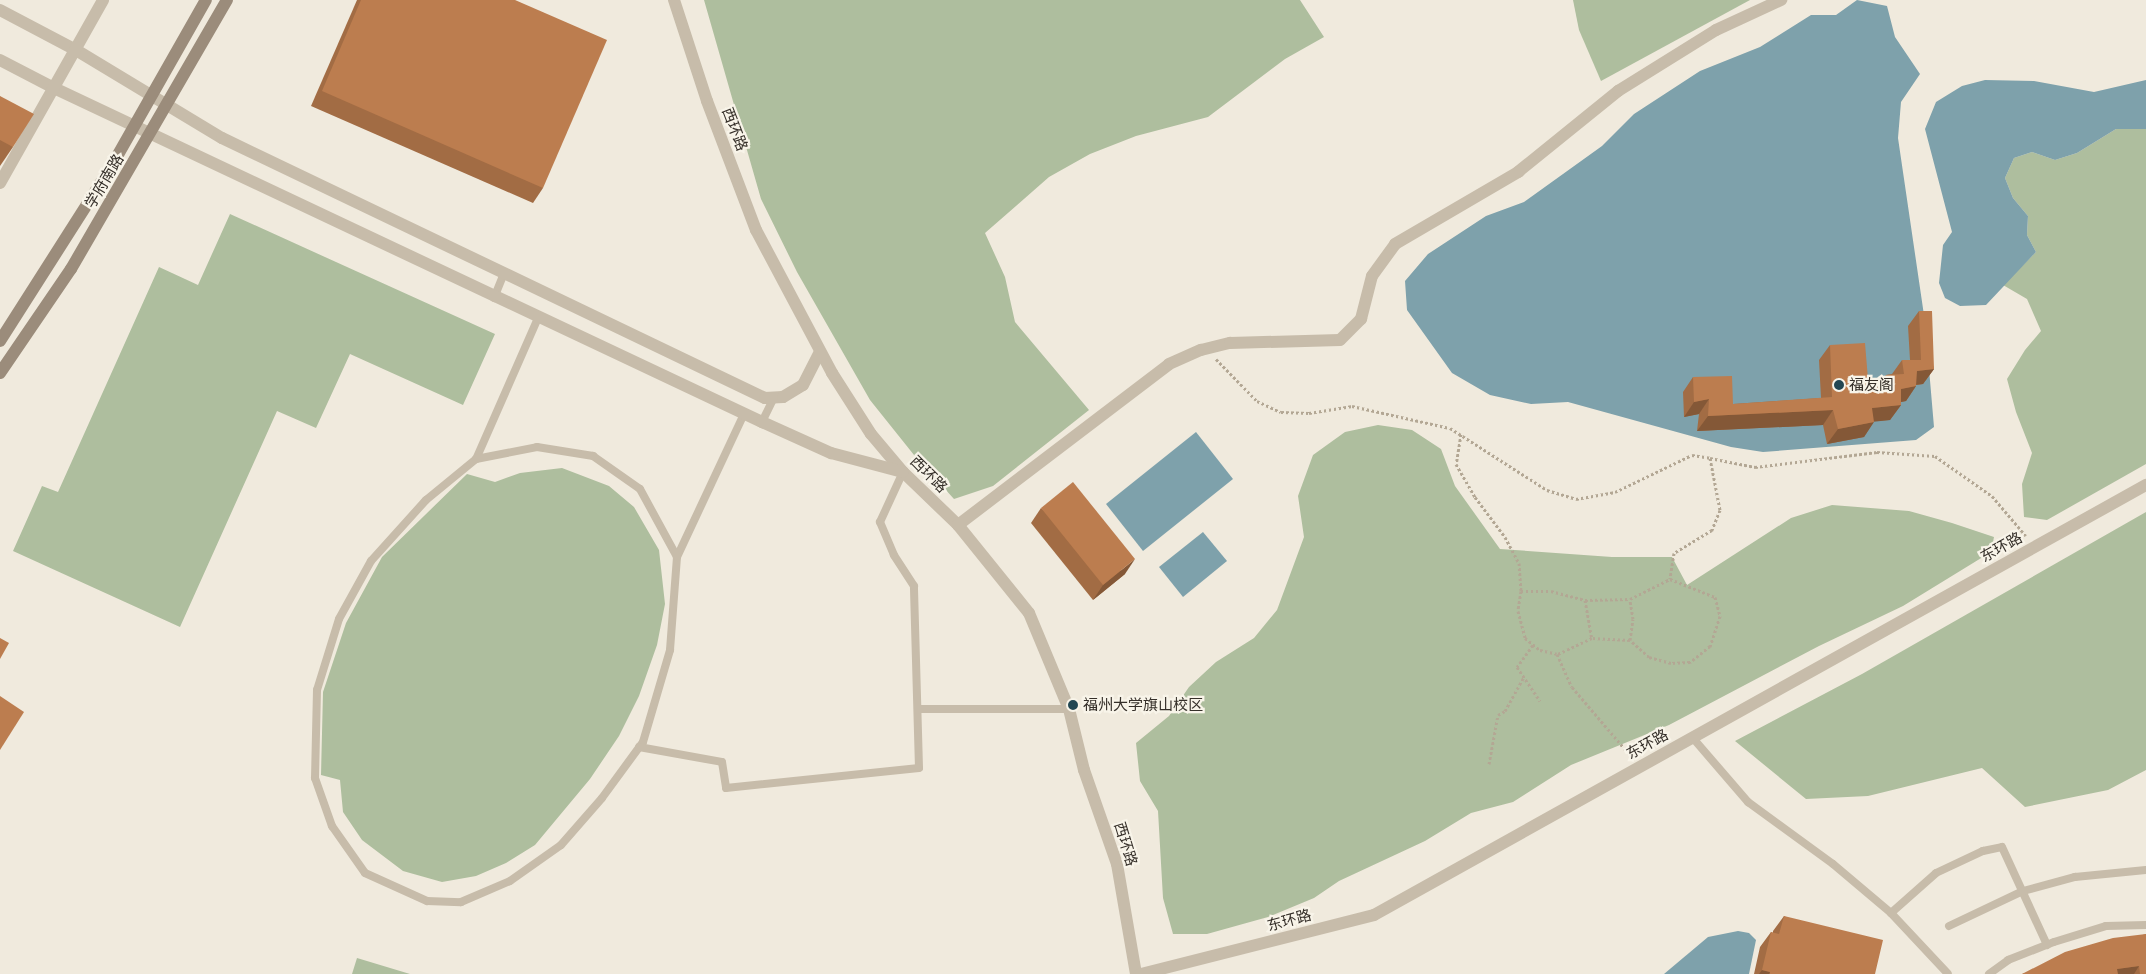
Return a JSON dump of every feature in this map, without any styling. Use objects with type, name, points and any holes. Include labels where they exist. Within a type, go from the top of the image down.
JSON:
[{"type":"main road","name":"学府南路","points":[[0,341],[54,260],[135,126],[206,0]]},
{"type":"main road","name":"学府南路","points":[[0,373],[71,269],[168,105],[227,0]]},
{"type":"street","points":[[0,183],[103,0]]},
{"type":"street","name":"西环路","points":[[674,0],[707,102],[756,230],[820,352],[871,434],[903,472],[958,525],[1028,613],[1069,709],[1084,770],[1117,864],[1136,974]]},
{"type":"street","points":[[958,525],[1169,364],[1208,348],[1230,343],[1340,340],[1361,319],[1372,276],[1395,244],[1518,172],[1626,86],[1716,30],[1782,0]]},
{"type":"street","points":[[0,10],[76,50],[222,138],[765,398],[783,397],[803,385],[820,352]]},
{"type":"street","points":[[0,60],[54,88],[494,298],[744,414],[831,453],[903,472]]},
{"type":"street","name":"东环路","points":[[1141,974],[1374,915],[2146,485]]},
{"type":"lane","points":[[494,298],[504,273]]},
{"type":"lane","points":[[538,318],[476,459],[426,500],[370,561],[339,619],[316,690],[315,778],[332,826],[365,873],[427,901],[461,902],[510,881],[561,846],[639,747],[670,650],[677,558],[744,414]]},
{"type":"lane","points":[[762,422],[774,397]]},
{"type":"lane","points":[[476,459],[537,447],[593,456],[640,489],[677,558]]},
{"type":"lane","points":[[639,747],[722,762],[726,788],[918,768],[914,586],[894,555],[880,522],[903,472]]},
{"type":"lane","points":[[918,708],[1069,709]]},
{"type":"lane","points":[[1692,737],[1748,802],[1833,864],[1891,913],[1948,974]]},
{"type":"lane","points":[[1891,913],[1936,873],[1982,851],[2002,847],[2047,945]]},
{"type":"lane","points":[[1950,926],[2023,891],[2075,877],[2146,870]]},
{"type":"lane","points":[[1989,974],[2008,960],[2106,926],[2146,925]]},
{"type":"path","points":[[1208,348],[1257,401],[1282,412],[1308,413],[1352,406],[1450,428],[1547,490],[1576,499],[1614,492],[1692,455],[1755,466],[1877,452],[1935,456],[1992,496],[2035,547]]},
{"type":"path","points":[[1461,434],[1456,464],[1475,497],[1505,537],[1519,563],[1521,591],[1518,611],[1525,638],[1540,650],[1557,654],[1592,638],[1630,640],[1648,657],[1671,664],[1690,662],[1710,646],[1720,616],[1715,597],[1670,579],[1630,599],[1584,600],[1552,591],[1521,591]]},
{"type":"path","points":[[1670,579],[1674,553],[1712,530],[1720,510],[1710,458]]},
{"type":"path","points":[[1630,599],[1633,619],[1630,640]]},
{"type":"path","points":[[1584,600],[1592,638]]},
{"type":"path","points":[[1533,645],[1517,667],[1540,701]]},
{"type":"path","points":[[1557,654],[1572,687],[1640,766]]},
{"type":"path","points":[[1489,764],[1498,715],[1505,711],[1524,677]]},
{"type":"green space","points":[[704,0],[1300,0],[1324,37],[1285,59],[1208,117],[1136,136],[1090,154],[1049,177],[985,233],[1005,277],[1015,322],[1089,410],[993,486],[954,499],[914,455],[870,400],[797,272],[761,199]]},
{"type":"green space","points":[[1573,0],[1750,0],[1601,81],[1579,30]]},
{"type":"green space","points":[[2139,127],[2146,129],[2146,464],[2047,520],[2024,517],[2022,484],[2032,453],[2016,412],[2007,379],[2025,350],[2041,331],[2027,299],[2003,285],[2036,252],[2027,235],[2028,216],[2013,198],[2005,178],[2014,158],[2032,152],[2055,160],[2077,153],[2116,129]]},
{"type":"green space","points":[[230,214],[495,334],[463,405],[350,354],[316,428],[277,411],[180,627],[13,551],[42,486],[58,492],[159,267],[198,285]]},
{"type":"green space","points":[[1378,425],[1412,430],[1441,449],[1455,486],[1500,549],[1612,557],[1672,557],[1687,585],[1791,518],[1832,505],[1909,511],[1994,537],[1991,552],[1903,606],[1819,646],[1669,725],[1571,765],[1513,802],[1471,813],[1425,841],[1339,881],[1314,898],[1268,917],[1207,934],[1173,934],[1163,898],[1158,811],[1140,781],[1136,743],[1169,716],[1189,687],[1216,662],[1254,638],[1277,610],[1304,537],[1298,496],[1313,455],[1345,432]]},
{"type":"green space","points":[[562,468],[609,486],[634,507],[659,550],[665,604],[657,645],[639,696],[619,736],[590,779],[535,845],[506,863],[476,876],[442,882],[403,871],[362,840],[343,812],[340,780],[321,775],[323,692],[346,623],[382,557],[467,474],[495,482],[520,473]]},
{"type":"green space","points":[[2146,512],[2146,770],[2108,790],[2025,807],[1982,768],[1868,796],[1806,799],[1735,741],[1862,674]]},
{"type":"green space","points":[[357,958],[410,974],[352,974]]},
{"type":"water","points":[[1857,0],[1887,6],[1895,37],[1920,74],[1901,102],[1898,138],[1925,322],[1934,427],[1916,440],[1763,452],[1731,447],[1568,402],[1531,404],[1490,395],[1452,373],[1407,310],[1405,281],[1428,254],[1486,216],[1524,202],[1602,146],[1634,114],[1700,71],[1760,47],[1811,15],[1836,15]]},
{"type":"water","points":[[1985,80],[2034,81],[2094,92],[2146,80],[2146,129],[2116,129],[2077,153],[2055,160],[2032,152],[2014,158],[2005,178],[2013,198],[2028,216],[2027,235],[2036,252],[1986,305],[1960,306],[1945,298],[1939,283],[1943,245],[1952,232],[1925,129],[1936,102],[1962,86]]},
{"type":"water","points":[[1196,432],[1233,479],[1143,551],[1106,504]]},
{"type":"water","points":[[1203,532],[1227,561],[1183,597],[1159,567]]},
{"type":"water","points":[[1738,931],[1749,933],[1756,940],[1749,974],[1664,974],[1708,937]]},
{"type":"building","points":[[361,0],[515,0],[607,40],[543,188],[322,91]]},
{"type":"building","points":[[0,96],[34,114],[13,147],[0,140]]},
{"type":"building","points":[[1919,311],[1932,311],[1934,369],[1917,371],[1916,386],[1901,389],[1901,405],[1872,408],[1874,422],[1838,429],[1833,410],[1708,416],[1709,399],[1694,402],[1693,377],[1732,376],[1733,404],[1832,397],[1830,345],[1865,343],[1869,391],[1888,390],[1886,375],[1904,374],[1902,360],[1921,360]]},
{"type":"building","points":[[1073,482],[1135,559],[1103,585],[1041,508]]},
{"type":"building","points":[[0,638],[9,643],[0,659]]},
{"type":"building","points":[[0,696],[24,712],[0,750]]},
{"type":"building","points":[[1784,916],[1883,940],[1875,974],[1770,974],[1770,972],[1762,970],[1771,932],[1779,934]]},
{"type":"building","points":[[2146,934],[2146,974],[2140,974],[2139,966],[2117,969],[2118,974],[2022,974],[2065,952],[2113,938]]},
{"type":"place","name":"福友阁","points":[[1839,385]]},
{"type":"place","name":"福州大学旗山校区","points":[[1073,705]]}]
